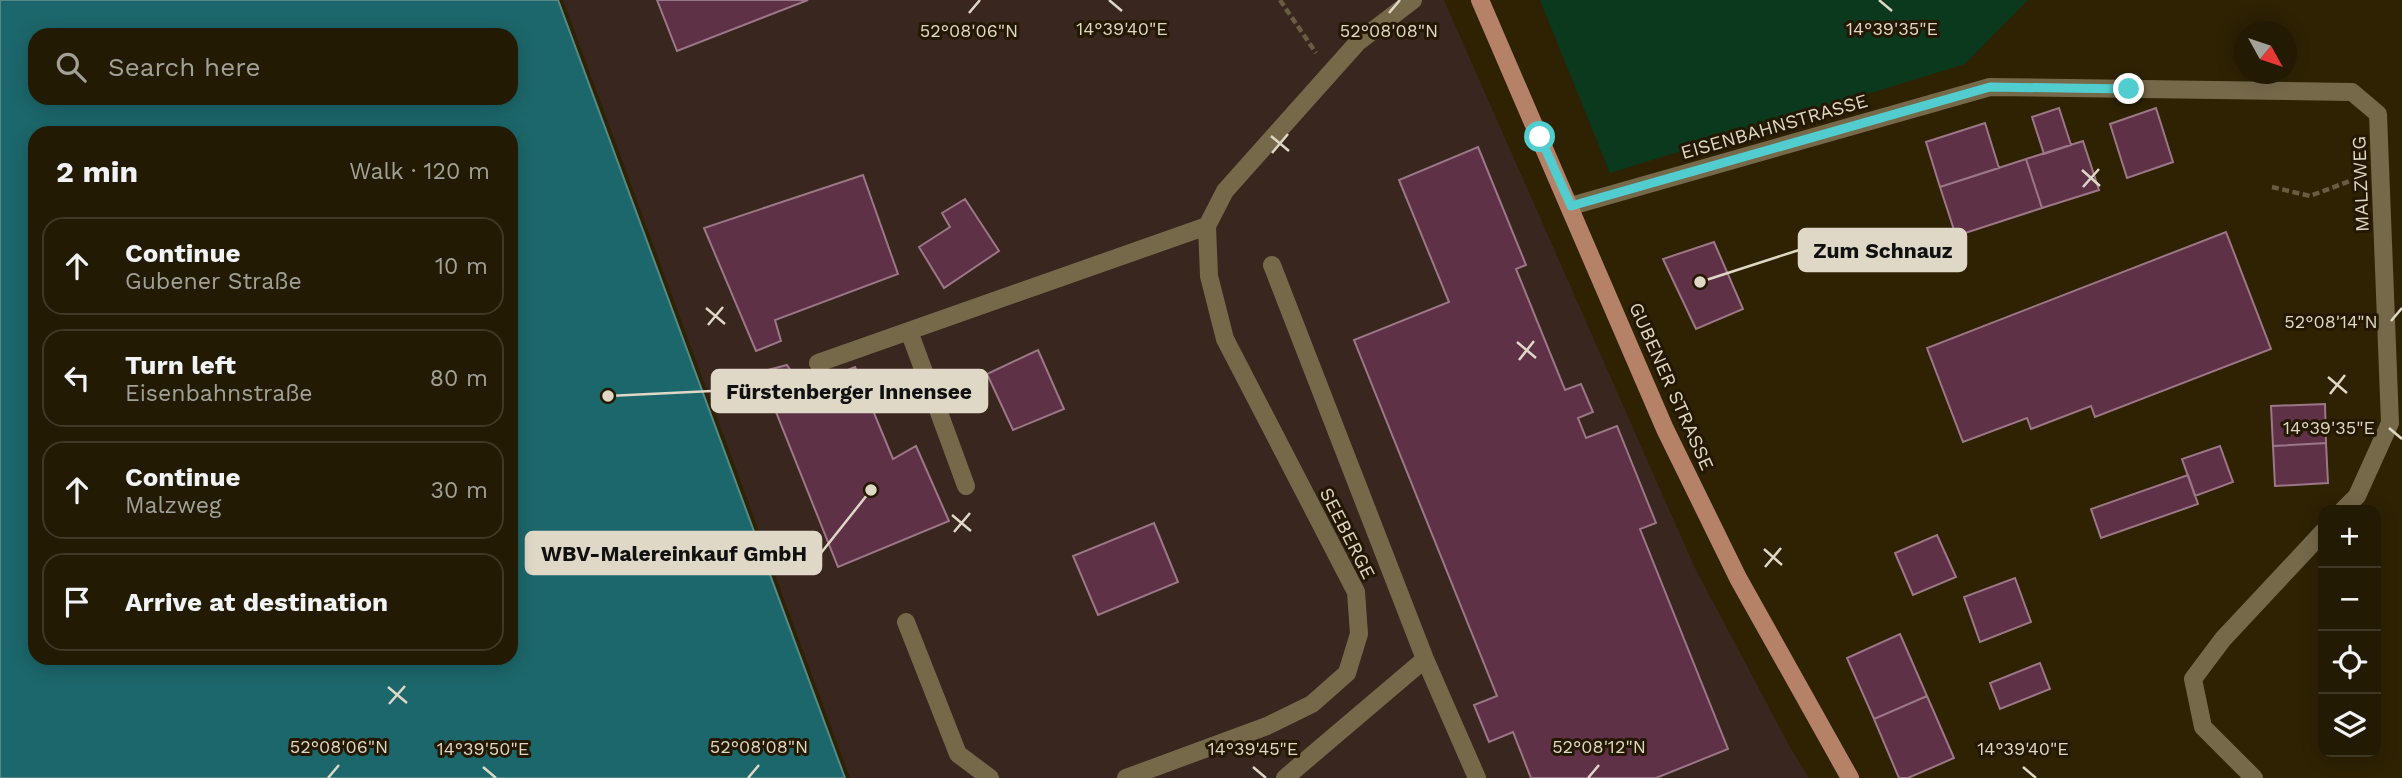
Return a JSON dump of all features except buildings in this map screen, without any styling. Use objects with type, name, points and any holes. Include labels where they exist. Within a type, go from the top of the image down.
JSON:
[{"type":"main road","name":"GUBENER STRASSE","points":[[1480,0],[1665,429],[1738,578],[1850,778]]},
{"type":"street","name":"SEEBERGE","points":[[1126,778],[1267,726],[1312,704],[1348,673],[1359,634],[1356,592],[1225,339],[1209,276],[1207,226],[1225,191],[1359,42],[1413,0]]},
{"type":"street","name":"EISENBAHNSTRASSE","points":[[1571,206],[1990,87]]},
{"type":"street","name":"MALZWEG","points":[[1990,87],[2352,92],[2378,114],[2390,423],[2357,496],[2348,505]]},
{"type":"street","points":[[818,363],[1207,226]]},
{"type":"street","name":"SEEBERGE","points":[[1272,265],[1425,659],[1477,778]]},
{"type":"street","points":[[909,331],[966,486]]},
{"type":"street","points":[[2254,778],[2203,727],[2193,679],[2223,639],[2318,537]]},
{"type":"street","points":[[906,622],[958,754],[990,778]]},
{"type":"street","points":[[1285,778],[1425,659]]},
{"type":"path","points":[[1280,0],[1331,74]]},
{"type":"path","points":[[2272,187],[2310,196],[2381,169]]},
{"type":"shaded area","points":[[563,0],[1444,0],[1694,566],[1809,778],[850,778]]},
{"type":"green space","points":[[1540,0],[2028,0],[1965,64],[1610,173]]},
{"type":"water","points":[[0,0],[558,0],[845,778],[0,778]]},
{"type":"place","name":"Zum Schnauz","points":[[1700,282]]},
{"type":"place","name":"Fürstenberger Innensee","points":[[608,396]]},
{"type":"place","name":"WBV-Malereinkauf GmbH","points":[[871,490]]},
{"type":"route","points":[[1540,137],[1571,206],[1990,87],[2129,89]]}]
